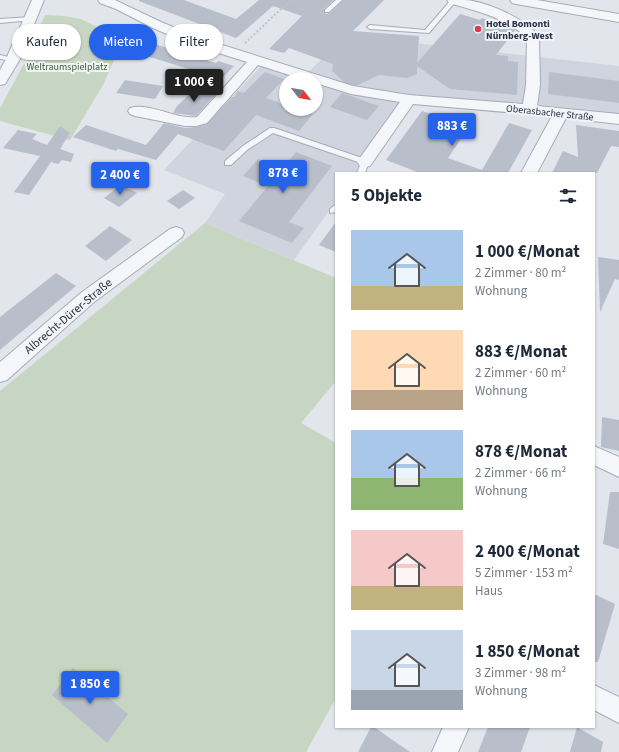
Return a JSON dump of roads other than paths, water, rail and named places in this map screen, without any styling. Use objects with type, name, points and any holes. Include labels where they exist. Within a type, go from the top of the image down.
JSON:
[{"type":"street","points":[[28,24],[38,0]]},
{"type":"street","name":"Oberasbacher Straße","points":[[104,0],[124,3],[157,25],[195,40],[351,90],[409,99],[562,112],[619,119]]},
{"type":"street","points":[[454,0],[486,5],[525,28],[533,37],[533,85],[529,109]]},
{"type":"street","points":[[516,0],[619,18]]},
{"type":"street","points":[[0,81],[12,60]]},
{"type":"street","points":[[135,111],[158,115],[185,123],[194,123],[202,120],[256,60]]},
{"type":"street","points":[[363,167],[409,99]]},
{"type":"street","points":[[530,172],[562,112]]},
{"type":"street","name":"Albrecht-Dürer-Straße","points":[[0,374],[88,296],[176,233]]},
{"type":"street","points":[[595,455],[619,466]]},
{"type":"street","points":[[595,698],[619,710]]},
{"type":"street","points":[[445,752],[456,728]]},
{"type":"lane","points":[[327,11],[339,0]]},
{"type":"lane","points":[[370,27],[427,32],[454,0]]},
{"type":"lane","points":[[0,21],[30,19]]},
{"type":"lane","points":[[0,57],[12,59]]},
{"type":"lane","points":[[228,163],[245,148],[272,130],[342,155],[363,167]]},
{"type":"place","name":"Hotel Bomonti Nürnberg-West","points":[[478,29]]},
{"type":"park label","name":"Weltraumspielplatz","points":[[67,66]]}]
